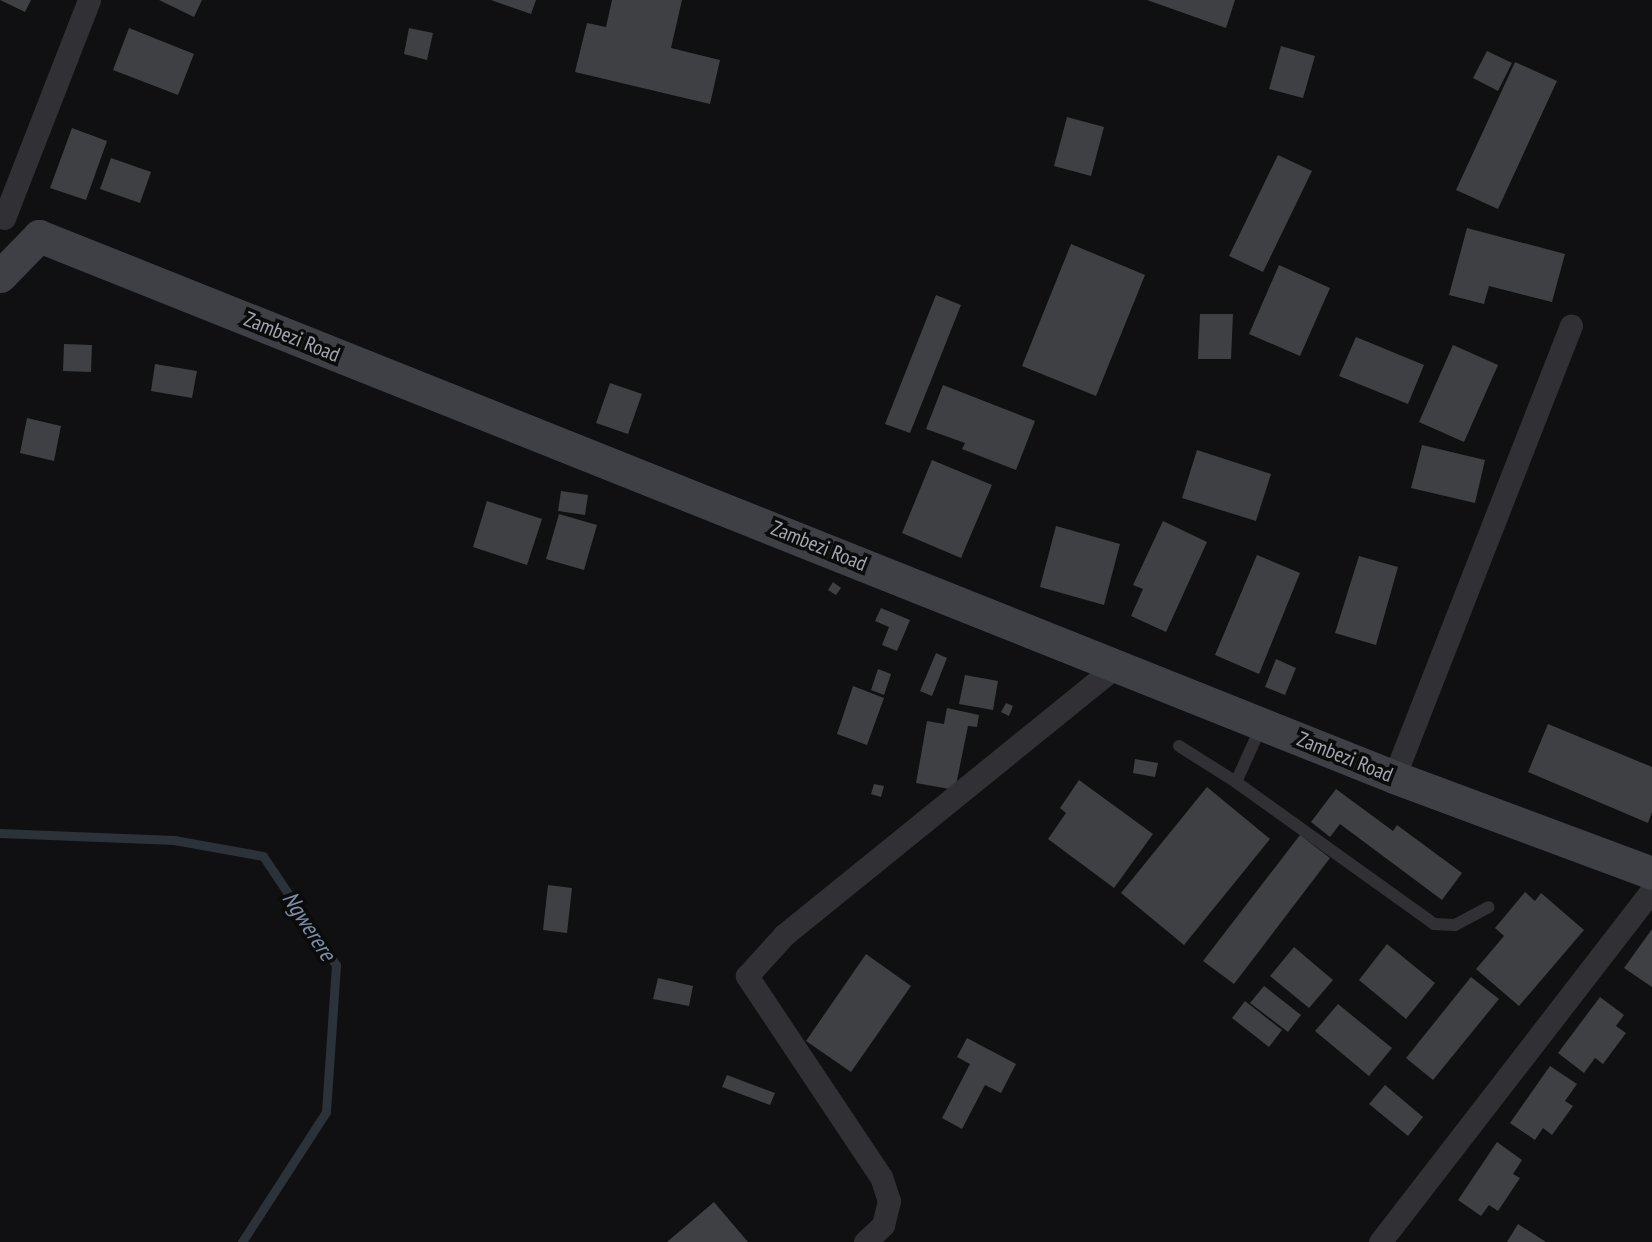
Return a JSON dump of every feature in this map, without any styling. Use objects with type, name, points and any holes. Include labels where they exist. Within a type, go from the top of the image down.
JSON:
[{"type":"main road","points":[[0,276],[39,236]]},
{"type":"main road","name":"Zambezi Road","points":[[39,236],[1394,776],[1652,873]]},
{"type":"street","points":[[39,236],[2,217],[89,0]]},
{"type":"street","points":[[1394,776],[1571,325]]},
{"type":"street","points":[[865,1242],[883,1225],[889,1201],[881,1177],[747,976],[784,935],[1117,666]]},
{"type":"street","points":[[1380,1242],[1652,890]]},
{"type":"lane","points":[[1236,782],[1263,724]]},
{"type":"lane","points":[[1179,746],[1236,782],[1434,924],[1455,925],[1489,907]]},
{"type":"building","points":[[0,0],[31,0],[25,12]]},
{"type":"building","points":[[159,0],[202,0],[194,17]]},
{"type":"building","points":[[491,0],[536,0],[531,14]]},
{"type":"building","points":[[612,0],[682,0],[671,48],[720,60],[710,104],[575,72],[587,23],[606,27]]},
{"type":"building","points":[[1147,0],[1235,0],[1226,28]]},
{"type":"building","points":[[129,28],[194,54],[178,95],[113,70]]},
{"type":"building","points":[[409,28],[433,33],[427,60],[404,54]]},
{"type":"building","points":[[1281,46],[1315,56],[1303,98],[1269,89]]},
{"type":"building","points":[[1487,51],[1512,63],[1498,91],[1473,78]]},
{"type":"building","points":[[1515,62],[1557,81],[1498,209],[1456,190]]},
{"type":"building","points":[[1067,117],[1104,127],[1091,176],[1054,166]]},
{"type":"building","points":[[72,128],[107,141],[86,200],[50,188]]},
{"type":"building","points":[[1278,155],[1312,171],[1263,272],[1229,256]]},
{"type":"building","points":[[111,158],[151,172],[140,203],[100,189]]},
{"type":"building","points":[[1467,228],[1565,254],[1552,302],[1489,286],[1484,304],[1449,295]]},
{"type":"building","points":[[1071,244],[1145,275],[1096,396],[1022,366]]},
{"type":"building","points":[[1279,265],[1330,288],[1300,356],[1249,334]]},
{"type":"building","points":[[936,295],[961,305],[910,433],[885,424]]},
{"type":"building","points":[[1200,314],[1233,314],[1231,359],[1198,359]]},
{"type":"building","points":[[1356,337],[1424,365],[1408,404],[1339,376]]},
{"type":"building","points":[[64,344],[92,345],[91,372],[63,371]]},
{"type":"building","points":[[1453,345],[1498,365],[1464,442],[1419,422]]},
{"type":"building","points":[[155,364],[197,371],[192,398],[151,391]]},
{"type":"building","points":[[610,383],[642,394],[628,434],[596,423]]},
{"type":"building","points":[[943,385],[1035,421],[1016,470],[962,449],[965,443],[926,429]]},
{"type":"building","points":[[27,418],[61,426],[54,461],[20,453]]},
{"type":"building","points":[[1422,445],[1485,460],[1475,503],[1411,488]]},
{"type":"building","points":[[1197,450],[1271,474],[1256,521],[1182,498]]},
{"type":"building","points":[[932,460],[992,485],[961,558],[902,533]]},
{"type":"building","points":[[561,491],[588,495],[585,515],[558,511]]},
{"type":"building","points":[[487,501],[542,519],[527,565],[473,547]]},
{"type":"building","points":[[559,514],[597,525],[584,570],[546,559]]},
{"type":"building","points":[[1163,521],[1207,542],[1166,632],[1131,616],[1143,589],[1133,585]]},
{"type":"building","points":[[1056,526],[1120,544],[1104,605],[1040,587]]},
{"type":"building","points":[[1257,555],[1300,573],[1259,674],[1215,655]]},
{"type":"building","points":[[1359,556],[1398,567],[1376,645],[1335,633]]},
{"type":"building","points":[[833,582],[841,588],[836,595],[828,590]]},
{"type":"building","points":[[881,608],[910,620],[897,651],[882,645],[889,627],[875,621]]},
{"type":"building","points":[[936,653],[947,658],[932,696],[920,691]]},
{"type":"building","points":[[1276,659],[1296,668],[1285,695],[1265,687]]},
{"type":"building","points":[[878,669],[891,674],[884,695],[871,690]]},
{"type":"building","points":[[965,675],[998,681],[993,710],[959,704]]},
{"type":"building","points":[[853,686],[884,698],[867,745],[837,734]]},
{"type":"building","points":[[1006,703],[1013,706],[1009,716],[1001,712]]},
{"type":"building","points":[[947,708],[979,715],[977,727],[968,726],[955,790],[916,783],[927,721],[944,724]]},
{"type":"building","points":[[1548,724],[1652,767],[1652,812],[1648,823],[1528,772]]},
{"type":"building","points":[[1135,759],[1158,763],[1155,777],[1133,773]]},
{"type":"building","points":[[1079,780],[1153,834],[1114,888],[1048,839],[1066,813],[1060,808]]},
{"type":"building","points":[[874,784],[884,786],[881,797],[871,794]]},
{"type":"building","points":[[1207,787],[1270,839],[1184,945],[1121,893]]},
{"type":"building","points":[[1336,789],[1393,831],[1397,825],[1462,873],[1442,900],[1340,824],[1330,837],[1311,822]]},
{"type":"building","points":[[1300,835],[1330,858],[1234,984],[1203,961]]},
{"type":"building","points":[[548,885],[572,888],[567,933],[543,930]]},
{"type":"building","points":[[1525,892],[1535,901],[1541,893],[1584,930],[1519,1006],[1476,969],[1504,936],[1495,928]]},
{"type":"building","points":[[1652,929],[1652,987],[1624,968]]},
{"type":"building","points":[[1387,944],[1435,983],[1406,1019],[1359,980]]},
{"type":"building","points":[[1294,947],[1333,980],[1309,1008],[1270,976]]},
{"type":"building","points":[[866,954],[911,986],[851,1072],[806,1041]]},
{"type":"building","points":[[1471,977],[1499,999],[1433,1080],[1406,1058]]},
{"type":"building","points":[[658,978],[693,986],[689,1006],[653,999]]},
{"type":"building","points":[[1264,986],[1301,1015],[1288,1032],[1250,1003]]},
{"type":"building","points":[[1600,997],[1624,1015],[1616,1026],[1626,1033],[1603,1064],[1595,1058],[1584,1073],[1558,1053]]},
{"type":"building","points":[[1245,1001],[1282,1030],[1269,1047],[1232,1018]]},
{"type":"building","points":[[1338,1004],[1392,1048],[1369,1076],[1315,1031]]},
{"type":"building","points":[[967,1038],[1016,1064],[1001,1093],[985,1085],[962,1129],[942,1118],[970,1064],[957,1057]]},
{"type":"building","points":[[1550,1066],[1577,1084],[1565,1101],[1573,1106],[1552,1135],[1543,1128],[1535,1140],[1510,1123]]},
{"type":"building","points":[[727,1075],[775,1093],[770,1105],[722,1087]]},
{"type":"building","points":[[1385,1085],[1423,1117],[1408,1136],[1369,1104]]},
{"type":"building","points":[[1497,1142],[1522,1160],[1513,1174],[1520,1178],[1498,1211],[1489,1205],[1481,1216],[1458,1200]]},
{"type":"building","points":[[714,1202],[748,1242],[667,1242]]},
{"type":"building","points":[[1518,1224],[1546,1242],[1507,1242]]},
{"type":"waterway","name":"Ngwerere","points":[[0,833],[174,840],[263,856],[336,965],[326,1112],[242,1242]]}]
